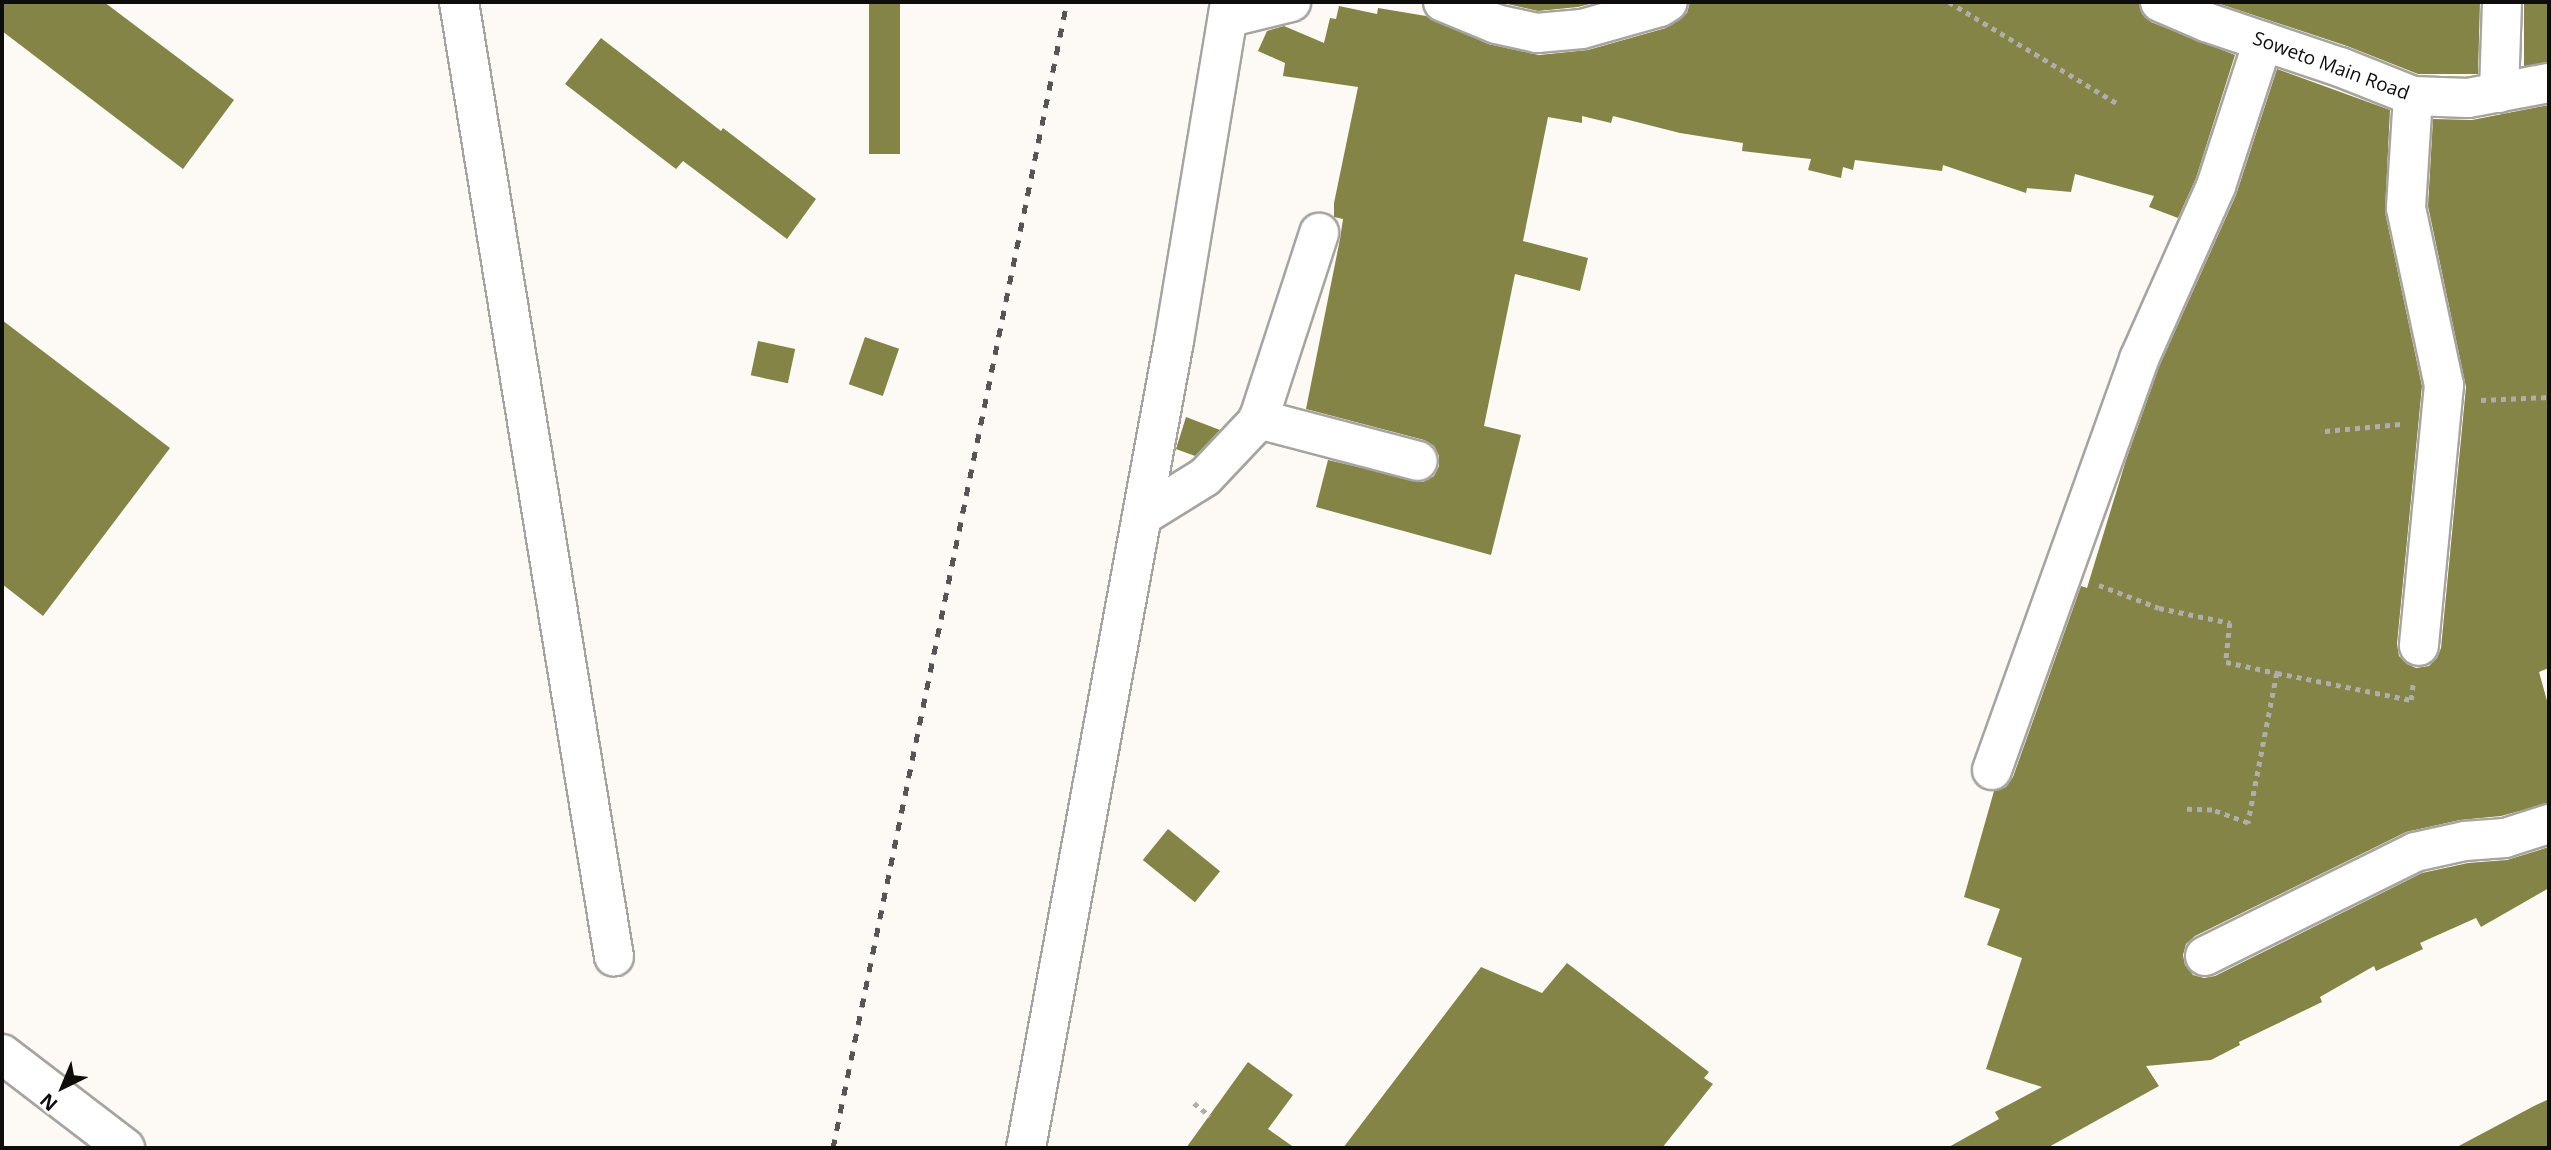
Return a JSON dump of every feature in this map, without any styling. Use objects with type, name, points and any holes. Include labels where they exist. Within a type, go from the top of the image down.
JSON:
[{"type":"street","points":[[459,2],[614,957]]},
{"type":"street","points":[[1027,1148],[1142,516],[1230,9],[1291,2]]},
{"type":"street","points":[[1443,2],[1496,24],[1537,33],[1582,29],[1660,7],[1668,2]]},
{"type":"street","name":"Soweto Main Road","points":[[2160,2],[2206,22],[2340,66],[2413,96],[2468,98],[2549,83]]},
{"type":"street","points":[[2499,93],[2502,2]]},
{"type":"street","points":[[1992,770],[2139,359],[2216,186],[2263,41]]},
{"type":"street","points":[[2413,96],[2406,208],[2444,385],[2419,646]]},
{"type":"street","points":[[1142,516],[1205,477],[1258,419],[1319,233]]},
{"type":"street","points":[[1258,419],[1418,461]]},
{"type":"street","points":[[2206,956],[2415,852],[2465,841],[2505,838],[2549,824]]},
{"type":"street","points":[[2,1054],[125,1148]]},
{"type":"path","points":[[1949,2],[2118,104]]},
{"type":"path","points":[[2325,431],[2441,411],[2549,397]]},
{"type":"path","points":[[2063,571],[2159,608],[2230,623],[2226,662],[2277,673],[2411,700],[2419,646]]},
{"type":"path","points":[[2187,810],[2212,810],[2248,823],[2277,673]]},
{"type":"path","points":[[1194,1103],[1210,1116]]},
{"type":"building","points":[[2,2],[104,2],[234,100],[183,169],[2,31]]},
{"type":"building","points":[[869,2],[900,2],[900,154],[869,154]]},
{"type":"building","points":[[1499,2],[1598,2],[1538,11]]},
{"type":"building","points":[[1690,2],[2139,2],[2142,14],[2151,22],[2235,55],[2196,178],[2178,218],[2149,207],[2154,196],[2075,174],[2071,192],[2027,188],[2026,193],[1943,165],[1942,171],[1855,160],[1853,170],[1843,167],[1841,178],[1808,170],[1811,159],[1742,151],[1743,143],[1680,133],[1613,116],[1611,123],[1582,116],[1582,123],[1548,117],[1523,241],[1588,258],[1580,291],[1515,274],[1484,426],[1521,435],[1491,555],[1316,507],[1328,460],[1423,482],[1434,476],[1439,466],[1439,456],[1434,446],[1424,440],[1306,409],[1340,239],[1343,219],[1334,217],[1334,203],[1358,87],[1283,76],[1285,63],[1258,51],[1267,31],[1284,26],[1324,43],[1330,18],[1336,19],[1339,6],[1377,14],[1378,8],[1426,16],[1488,44],[1539,55],[1588,50],[1666,28],[1687,13]]},
{"type":"building","points":[[2214,2],[2480,2],[2478,74],[2418,74],[2347,46]]},
{"type":"building","points":[[2524,2],[2549,2],[2549,66],[2524,66]]},
{"type":"building","points":[[601,38],[721,131],[723,128],[816,199],[787,239],[683,161],[676,169],[565,84]]},
{"type":"building","points":[[2277,69],[2390,110],[2385,212],[2422,386],[2397,644],[2399,656],[2416,668],[2429,666],[2437,658],[2441,648],[2466,387],[2428,206],[2433,119],[2472,120],[2549,105],[2549,668],[2539,672],[2549,708],[2549,803],[2501,816],[2460,820],[2406,832],[2195,936],[2186,944],[2183,955],[2185,965],[2193,975],[2204,978],[2215,976],[2422,873],[2468,863],[2507,860],[2549,847],[2549,888],[2481,927],[2476,918],[2420,943],[2423,949],[2376,971],[2374,966],[2320,997],[2322,1002],[2239,1042],[2240,1045],[2211,1060],[2146,1066],[2159,1086],[2047,1148],[1947,1148],[1999,1119],[1995,1112],[2042,1087],[1986,1069],[2022,958],[1987,945],[2000,909],[1964,897],[1994,791],[2006,787],[2013,777],[2081,586],[2087,588],[2126,460],[2159,367],[2236,195]]},
{"type":"building","points":[[2,320],[170,448],[43,616],[2,584]]},
{"type":"building","points":[[865,337],[899,349],[883,396],[849,384]]},
{"type":"building","points":[[758,341],[795,349],[788,383],[751,375]]},
{"type":"building","points":[[1186,417],[1220,430],[1195,456],[1176,449]]},
{"type":"building","points":[[1168,829],[1220,871],[1195,902],[1143,860]]},
{"type":"building","points":[[1567,963],[1709,1072],[1704,1078],[1713,1084],[1662,1148],[1343,1148],[1481,967],[1542,993]]},
{"type":"building","points":[[1248,1062],[1293,1095],[1268,1129],[1295,1148],[1186,1148]]},
{"type":"building","points":[[2549,1099],[2549,1148],[2455,1148],[2534,1106]]},
{"type":"railway","points":[[833,1148],[1067,2]]}]
